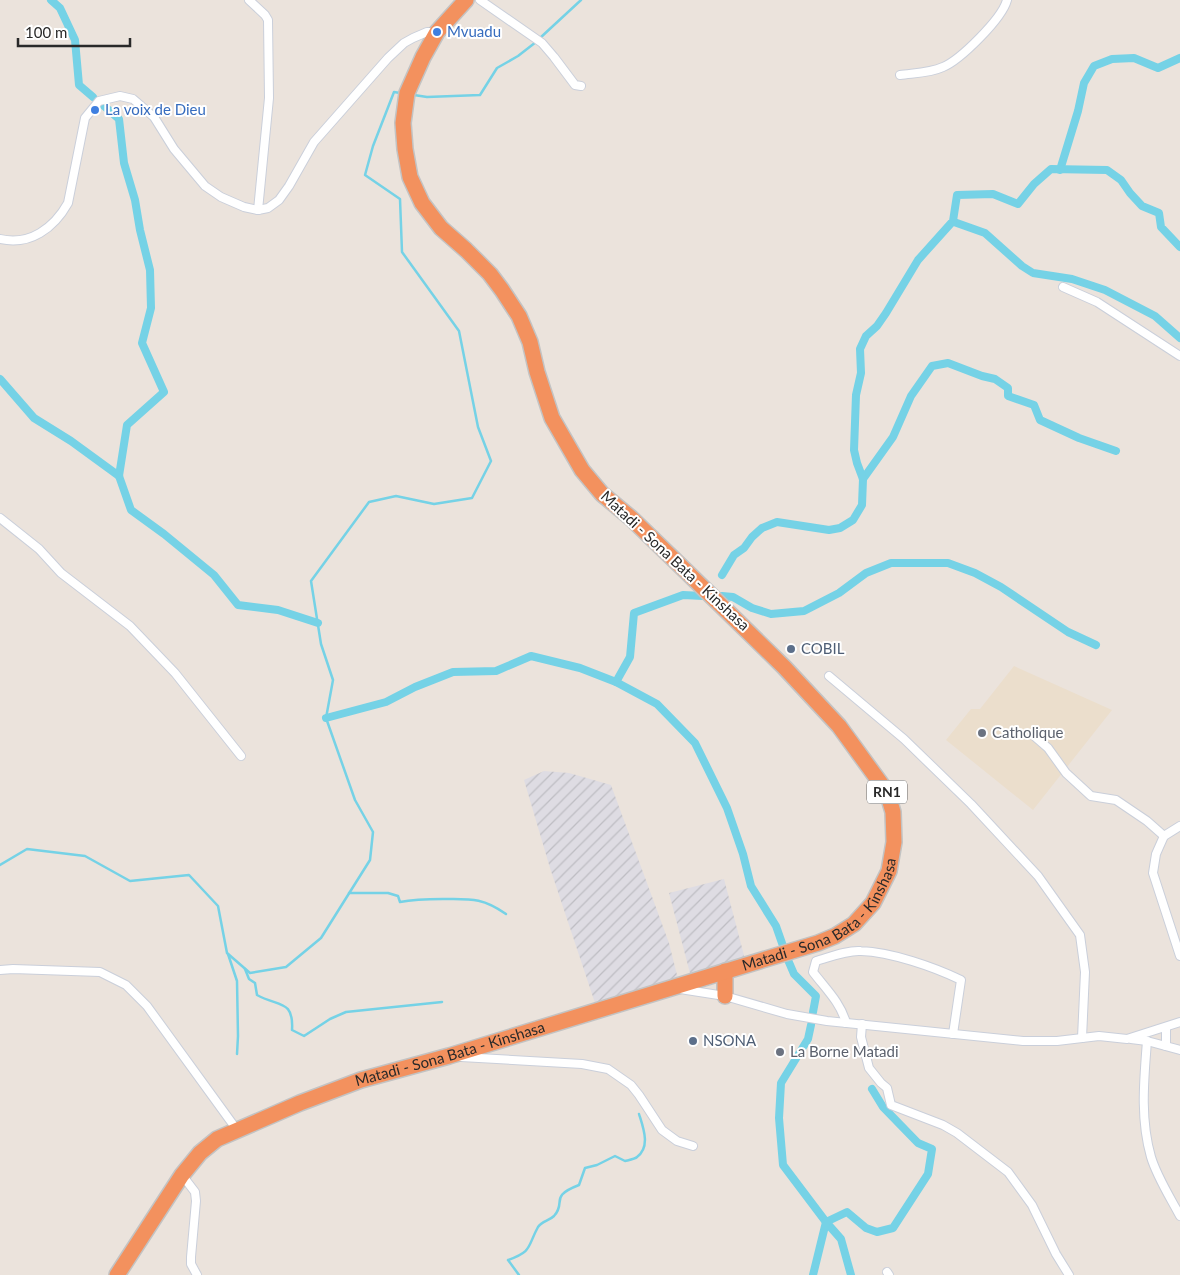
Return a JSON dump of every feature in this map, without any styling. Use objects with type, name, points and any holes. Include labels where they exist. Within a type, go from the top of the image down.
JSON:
[{"type":"highway","name":"Matadi - Sona Bata - Kinshasa","points":[[118,1275],[182,1175],[200,1154],[217,1139],[300,1103],[361,1080],[449,1056],[818,943],[835,936],[854,924],[873,903],[889,871],[894,842],[893,812],[887,792],[839,726],[784,667],[631,518],[602,494],[582,470],[552,418],[537,372],[530,342],[519,316],[490,274],[442,228],[422,203],[410,177],[405,149],[403,123],[407,93],[437,32],[466,0]]},
{"type":"highway","points":[[726,971],[726,996]]},
{"type":"street","points":[[249,0],[268,20],[269,98],[258,210]]},
{"type":"street","points":[[480,0],[542,43],[575,85],[581,86]]},
{"type":"street","points":[[900,75],[925,72],[944,67],[990,27],[1001,15],[1007,0]]},
{"type":"street","points":[[0,239],[11,242],[22,241],[50,226],[62,214],[68,203],[85,118],[99,101],[120,96],[133,98],[154,117],[174,149],[205,186],[222,197],[244,207],[258,210],[268,208],[279,200],[289,186],[314,142],[388,58],[404,42],[427,32],[437,32]]},
{"type":"street","points":[[1064,287],[1097,302],[1180,356]]},
{"type":"street","points":[[0,518],[40,549],[61,573],[130,626],[175,673],[241,756]]},
{"type":"street","points":[[829,676],[904,739],[971,804],[1038,876],[1080,935],[1085,972],[1082,1038]]},
{"type":"street","points":[[1033,735],[1048,748],[1066,773],[1091,796],[1116,800],[1147,821],[1164,836]]},
{"type":"street","points":[[1180,826],[1164,836],[1156,854],[1153,873],[1180,956]]},
{"type":"street","points":[[846,1023],[844,1015],[832,997],[812,972],[816,961],[860,950],[897,957],[961,980],[953,1034]]},
{"type":"street","points":[[0,970],[100,972],[126,985],[147,1006],[237,1130]]},
{"type":"street","points":[[674,988],[726,996],[787,1014],[846,1023],[1023,1041],[1057,1041],[1099,1036],[1147,1041],[1180,1050]]},
{"type":"street","points":[[1126,1039],[1166,1028],[1180,1022]]},
{"type":"street","points":[[862,1024],[861,1037],[869,1068],[887,1088],[891,1106],[942,1125],[957,1133],[1008,1172],[1032,1206],[1056,1254],[1069,1275]]},
{"type":"street","points":[[1166,1028],[1166,1046]]},
{"type":"street","points":[[1147,1041],[1143,1100],[1147,1144],[1166,1190],[1180,1216]]},
{"type":"street","points":[[449,1056],[582,1064],[608,1069],[640,1095],[662,1130],[677,1141],[693,1146]]},
{"type":"street","points":[[182,1175],[195,1192],[191,1264],[197,1275]]},
{"type":"shaded area","points":[[1014,666],[1112,710],[1033,810],[946,740],[971,709],[980,709]]},
{"type":"shaded area","points":[[544,771],[569,773],[611,785],[669,943],[678,979],[595,1003],[550,868],[524,780]]},
{"type":"shaded area","points":[[724,879],[746,963],[691,977],[669,893]]},
{"type":"waterway","points":[[51,0],[60,8],[75,40],[79,85],[93,97]]},
{"type":"waterway","points":[[540,38],[581,0]]},
{"type":"waterway","points":[[414,95],[427,97],[480,95],[497,68],[518,56],[536,42]]},
{"type":"waterway","points":[[1060,170],[1078,111],[1084,83],[1094,66],[1112,59],[1134,58],[1158,68],[1180,58]]},
{"type":"waterway","points":[[0,865],[27,849],[85,856],[130,881],[189,875],[218,906],[227,953],[250,973],[286,967],[321,938],[370,860],[373,832],[355,800],[326,718],[333,680],[321,644],[311,581],[369,502],[396,496],[434,504],[472,498],[491,461],[478,427],[459,331],[402,252],[400,199],[365,175],[373,146],[394,92],[400,93]]},
{"type":"waterway","points":[[104,106],[119,119],[124,163],[135,200],[150,270],[151,308],[142,343],[164,392],[127,425],[119,476],[131,510],[214,575],[238,605],[278,610],[318,623]]},
{"type":"waterway","points":[[722,575],[734,555],[744,548],[762,528],[777,522],[829,530],[840,528],[853,520],[862,505],[863,479],[854,450],[856,395],[861,373],[860,349],[866,336],[877,326],[886,313],[918,260],[953,221],[957,195],[993,194],[1018,204],[1034,184],[1051,169],[1107,170],[1121,180],[1142,206],[1159,213],[1161,227],[1180,247]]},
{"type":"waterway","points":[[954,222],[985,233],[1022,266],[1033,273],[1072,279],[1105,290],[1155,316],[1180,338]]},
{"type":"waterway","points":[[863,479],[893,437],[911,396],[932,366],[948,363],[995,379],[1008,388],[1008,396],[1034,405],[1040,420],[1079,438],[1116,451]]},
{"type":"waterway","points":[[0,379],[34,418],[71,441],[119,476]]},
{"type":"waterway","points":[[722,596],[733,597],[752,608],[771,614],[804,611],[839,593],[866,573],[891,563],[948,563],[975,573],[1001,587],[1068,632],[1096,645]]},
{"type":"waterway","points":[[616,682],[630,657],[634,613],[683,595],[703,596]]},
{"type":"waterway","points":[[326,718],[386,702],[415,687],[453,672],[496,671],[531,656],[580,668],[616,682],[657,704],[695,743],[727,808],[743,854],[751,886],[776,926],[783,946]]},
{"type":"waterway","points":[[349,893],[388,893],[398,896],[400,902],[427,899],[476,900],[490,904],[506,914]]},
{"type":"waterway","points":[[228,954],[237,981],[237,1054]]},
{"type":"waterway","points":[[788,960],[794,974],[816,996],[813,1012]]},
{"type":"waterway","points":[[245,969],[249,979],[255,983],[257,995],[287,1008],[292,1020],[292,1030],[304,1036],[330,1019],[346,1012],[442,1002]]},
{"type":"waterway","points":[[811,1025],[808,1039],[781,1083],[779,1118],[783,1165],[841,1239],[851,1275]]},
{"type":"waterway","points":[[813,1275],[826,1222],[847,1212],[866,1228],[877,1232],[893,1228],[928,1174],[932,1149],[918,1143],[883,1107],[872,1089]]},
{"type":"waterway","points":[[519,1275],[508,1260],[526,1251],[541,1223],[552,1218],[558,1211],[561,1196],[579,1185],[585,1168],[597,1165],[615,1156],[625,1161],[636,1158],[641,1153],[644,1148],[645,1137],[639,1114]]},
{"type":"place","name":"Mvuadu","points":[[437,32]]},
{"type":"place","name":"La voix de Dieu","points":[[95,110]]},
{"type":"place","name":"COBIL","points":[[791,649]]},
{"type":"place","name":"Catholique","points":[[982,733]]},
{"type":"place","name":"NSONA","points":[[693,1041]]},
{"type":"place","name":"La Borne Matadi","points":[[780,1052]]}]
